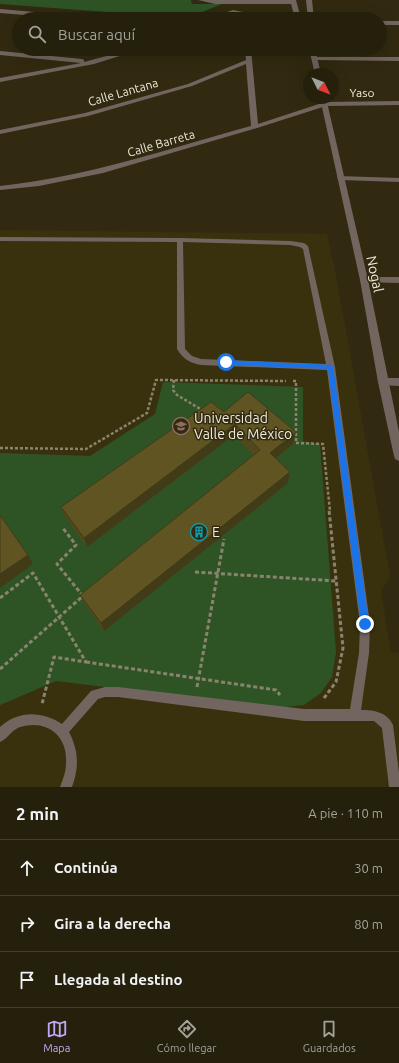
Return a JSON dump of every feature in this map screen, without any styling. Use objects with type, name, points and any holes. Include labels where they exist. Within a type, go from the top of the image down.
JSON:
[{"type":"street","points":[[200,0],[215,2],[293,1],[296,12]]},
{"type":"street","points":[[309,0],[310,12]]},
{"type":"street","points":[[0,11],[12,12]]},
{"type":"street","points":[[231,12],[244,12]]},
{"type":"street","points":[[387,23],[399,23]]},
{"type":"street","points":[[0,52],[12,53]]},
{"type":"street","points":[[38,56],[94,62]]},
{"type":"street","points":[[0,80],[94,62],[115,56]]},
{"type":"street","points":[[248,56],[255,127]]},
{"type":"street","points":[[314,56],[317,68]]},
{"type":"street","points":[[315,59],[399,60]]},
{"type":"street","name":"Calle Lantana","points":[[0,132],[86,115],[190,85],[248,60]]},
{"type":"street","name":"Yaso","points":[[339,101],[399,103]]},
{"type":"street","name":"Calle Barreta","points":[[0,188],[39,184],[100,171],[255,127],[316,104]]},
{"type":"street","name":"Nogal","points":[[325,104],[364,280],[383,382],[399,456]]},
{"type":"street","points":[[341,178],[399,180]]},
{"type":"street","points":[[364,280],[399,280]]},
{"type":"street","points":[[383,382],[399,382]]},
{"type":"lane","points":[[0,239],[180,240],[290,243],[302,245],[306,248],[331,367],[365,624],[364,653],[355,715]]},
{"type":"lane","points":[[180,240],[180,349],[185,356],[192,360],[201,362],[331,367]]},
{"type":"lane","points":[[62,732],[95,695],[105,692],[195,701],[304,715],[376,716],[387,725],[395,787]]},
{"type":"lane","points":[[0,736],[16,723],[30,719],[44,719],[56,725],[66,736],[71,751],[72,768],[66,787]]},
{"type":"path","points":[[0,448],[86,449],[148,413],[156,380],[296,381],[296,443],[323,444],[343,648],[339,671],[332,692],[322,700]]},
{"type":"path","points":[[174,380],[173,390],[177,395],[207,413]]},
{"type":"path","points":[[0,669],[83,596],[57,564],[76,546],[62,527]]},
{"type":"path","points":[[195,701],[224,540]]},
{"type":"path","points":[[195,572],[336,581]]},
{"type":"path","points":[[0,598],[33,573],[86,662]]},
{"type":"path","points":[[42,706],[54,657],[276,690],[284,700]]},
{"type":"shaded area","name":"Universidad Valle de México","points":[[0,230],[327,234],[336,276],[390,576],[381,591],[391,652],[399,653],[399,787],[0,787]]},
{"type":"green space","points":[[0,0],[191,0],[192,4],[222,4],[202,12],[107,12],[0,4]]},
{"type":"green space","points":[[163,382],[303,387],[303,441],[320,444],[336,652],[332,677],[321,693],[304,705],[277,708],[56,681],[0,705],[0,453],[90,456],[155,414]]},
{"type":"building","name":"E","points":[[248,392],[296,432],[270,453],[290,472],[101,623],[80,595],[260,450],[235,424],[84,538],[61,507],[211,402],[224,412]]},
{"type":"building","points":[[0,515],[28,555],[0,574]]},
{"type":"place","name":"Universidad Valle de México","points":[[181,426]]},
{"type":"place","name":"E","points":[[199,532]]},
{"type":"route","points":[[226,362],[331,367],[365,624]]}]
